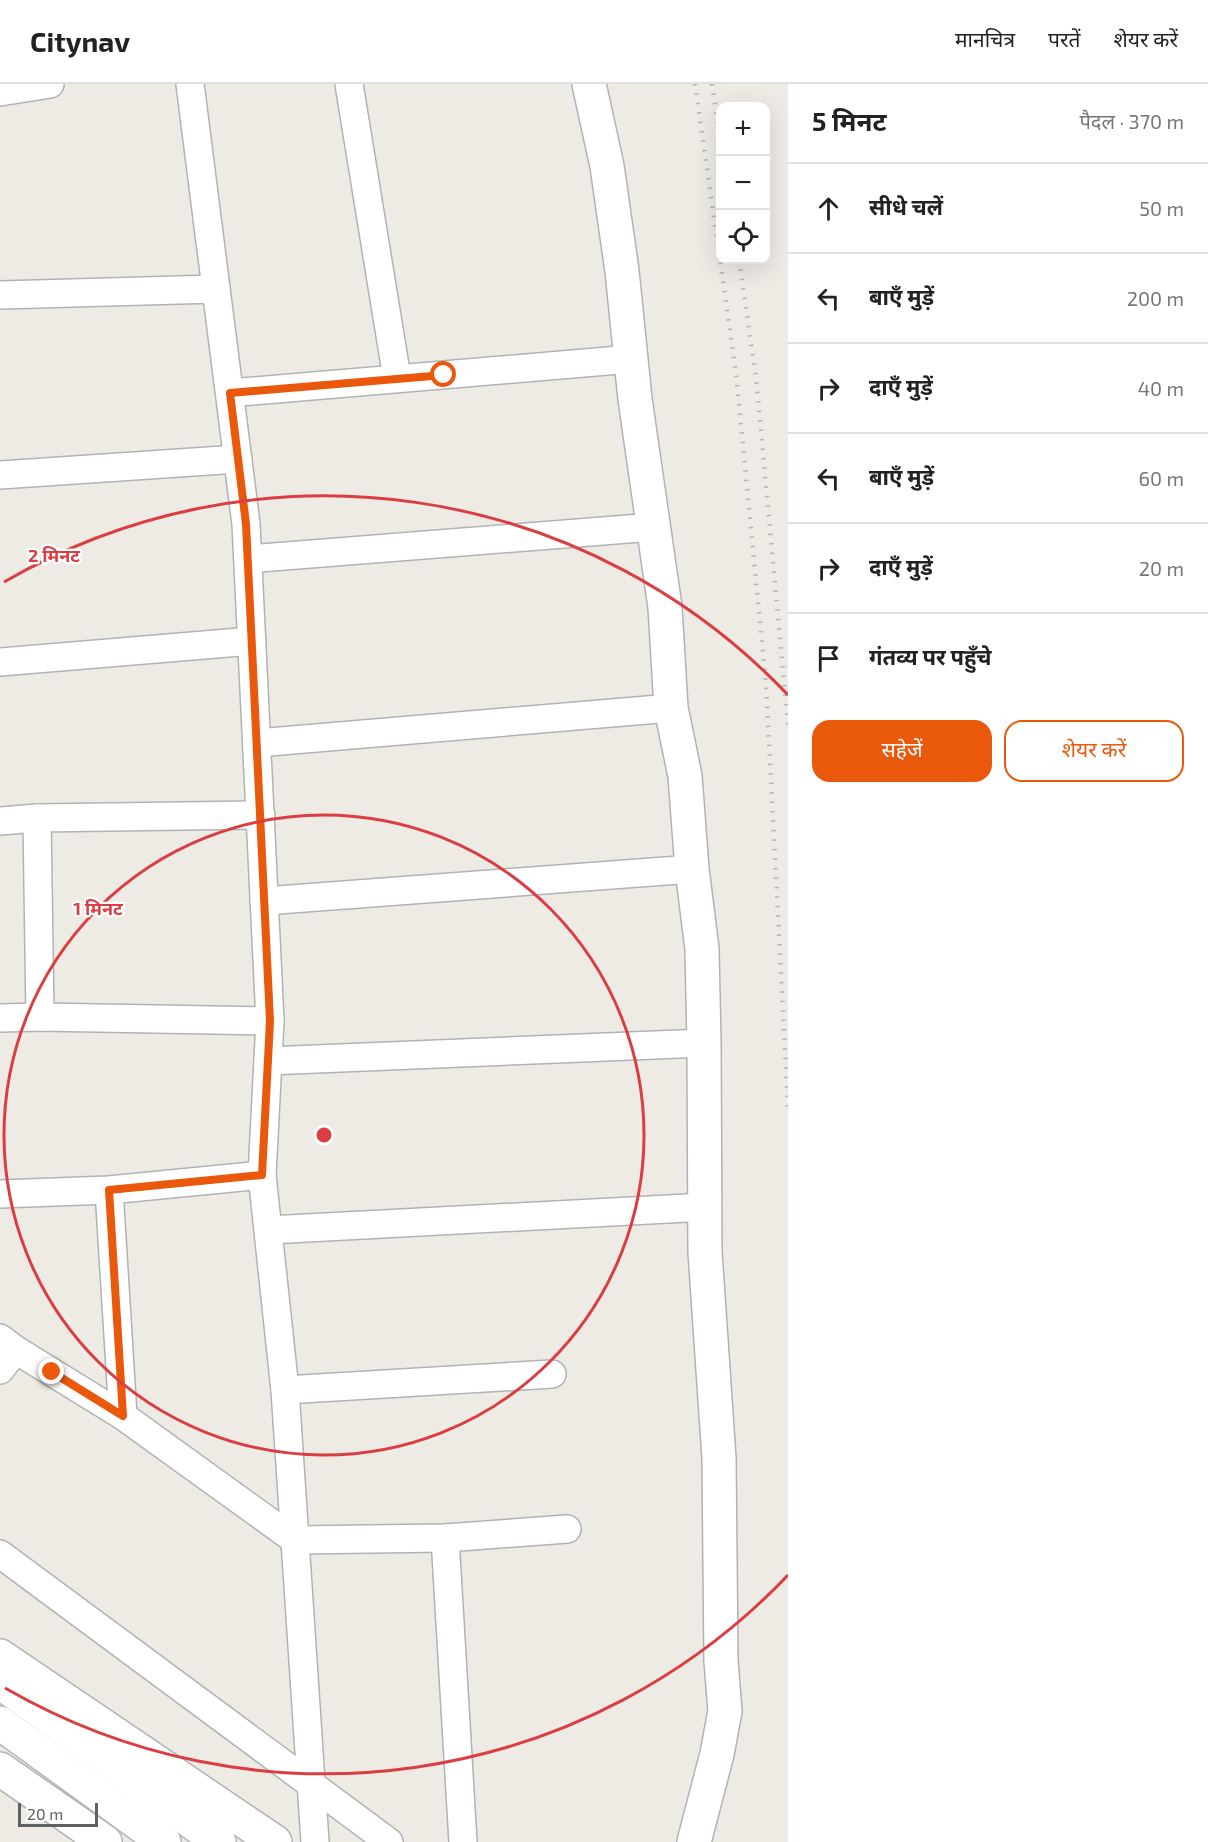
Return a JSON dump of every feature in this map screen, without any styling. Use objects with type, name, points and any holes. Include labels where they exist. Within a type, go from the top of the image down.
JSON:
[{"type":"street","points":[[7,89],[50,84]]},
{"type":"street","points":[[190,84],[246,524],[270,1021],[262,1175],[285,1390],[315,1842]]},
{"type":"street","points":[[349,84],[397,378]]},
{"type":"street","points":[[588,84],[607,166],[622,271],[631,359],[665,607],[671,708],[685,776],[692,869],[702,949],[705,1252],[719,1458],[721,1661],[725,1711],[717,1754],[694,1842]]},
{"type":"street","points":[[0,295],[216,289]]},
{"type":"street","points":[[230,393],[631,359]]},
{"type":"street","points":[[0,475],[238,459]]},
{"type":"street","points":[[248,559],[653,527]]},
{"type":"street","points":[[0,662],[252,641]]},
{"type":"street","points":[[257,743],[671,708]]},
{"type":"street","points":[[0,821],[37,818],[261,815]]},
{"type":"street","points":[[37,818],[40,1017]]},
{"type":"street","points":[[264,901],[692,869]]},
{"type":"street","points":[[0,1018],[270,1021]]},
{"type":"street","points":[[268,1060],[704,1043]]},
{"type":"street","points":[[0,1194],[109,1190],[262,1175]]},
{"type":"street","points":[[109,1190],[123,1416]]},
{"type":"street","points":[[269,1230],[706,1207]]},
{"type":"street","points":[[5,1352],[123,1416],[295,1540],[445,1538],[567,1529]]},
{"type":"street","points":[[285,1390],[552,1374]]},
{"type":"street","points":[[445,1538],[463,1842]]},
{"type":"street","points":[[0,1554],[389,1842]]},
{"type":"street","points":[[0,1656],[275,1842]]},
{"type":"street","points":[[0,1682],[219,1842]]},
{"type":"street","points":[[0,1723],[164,1842]]},
{"type":"street","points":[[0,1769],[105,1842]]},
{"type":"railway","points":[[695,84],[736,373],[766,684],[788,1108]]},
{"type":"railway","points":[[712,84],[716,112]]},
{"type":"railway","points":[[740,264],[756,377],[788,725]]},
{"type":"route","points":[[52,1372],[123,1416],[109,1190],[262,1175],[270,1021],[246,524],[230,393],[444,375]]}]
